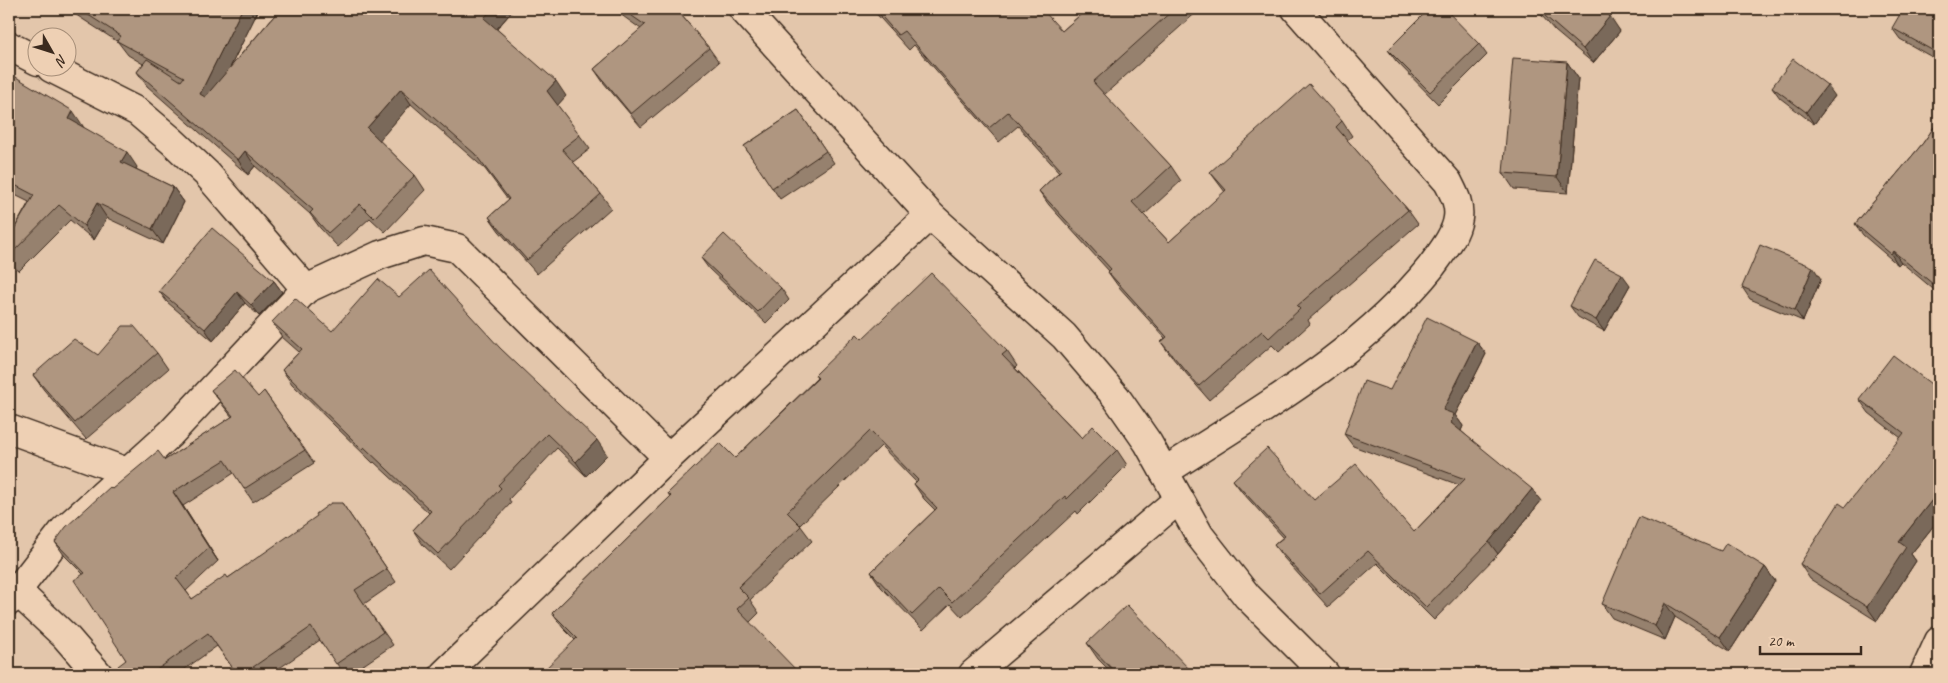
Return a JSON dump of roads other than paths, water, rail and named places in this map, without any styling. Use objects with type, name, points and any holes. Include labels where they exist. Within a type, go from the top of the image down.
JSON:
[{"type":"street","points":[[744,9],[930,215],[1064,336],[1116,397],[1148,443],[1200,536],[1246,596],[1325,674]]},
{"type":"street","points":[[1164,472],[1328,365],[1411,292],[1444,250],[1458,219],[1458,202],[1448,182],[1296,9]]},
{"type":"street","points":[[9,46],[28,55]]},
{"type":"street","points":[[71,78],[138,112],[172,141],[207,174],[306,289]]},
{"type":"street","points":[[444,674],[668,458],[930,215]]},
{"type":"street","points":[[98,674],[66,637],[13,596],[64,530],[170,434],[306,289],[380,255],[424,241],[457,248],[668,458]]},
{"type":"street","points":[[9,429],[127,472]]},
{"type":"street","points":[[973,674],[1179,499]]},
{"type":"street","points":[[1924,674],[1939,641]]}]
